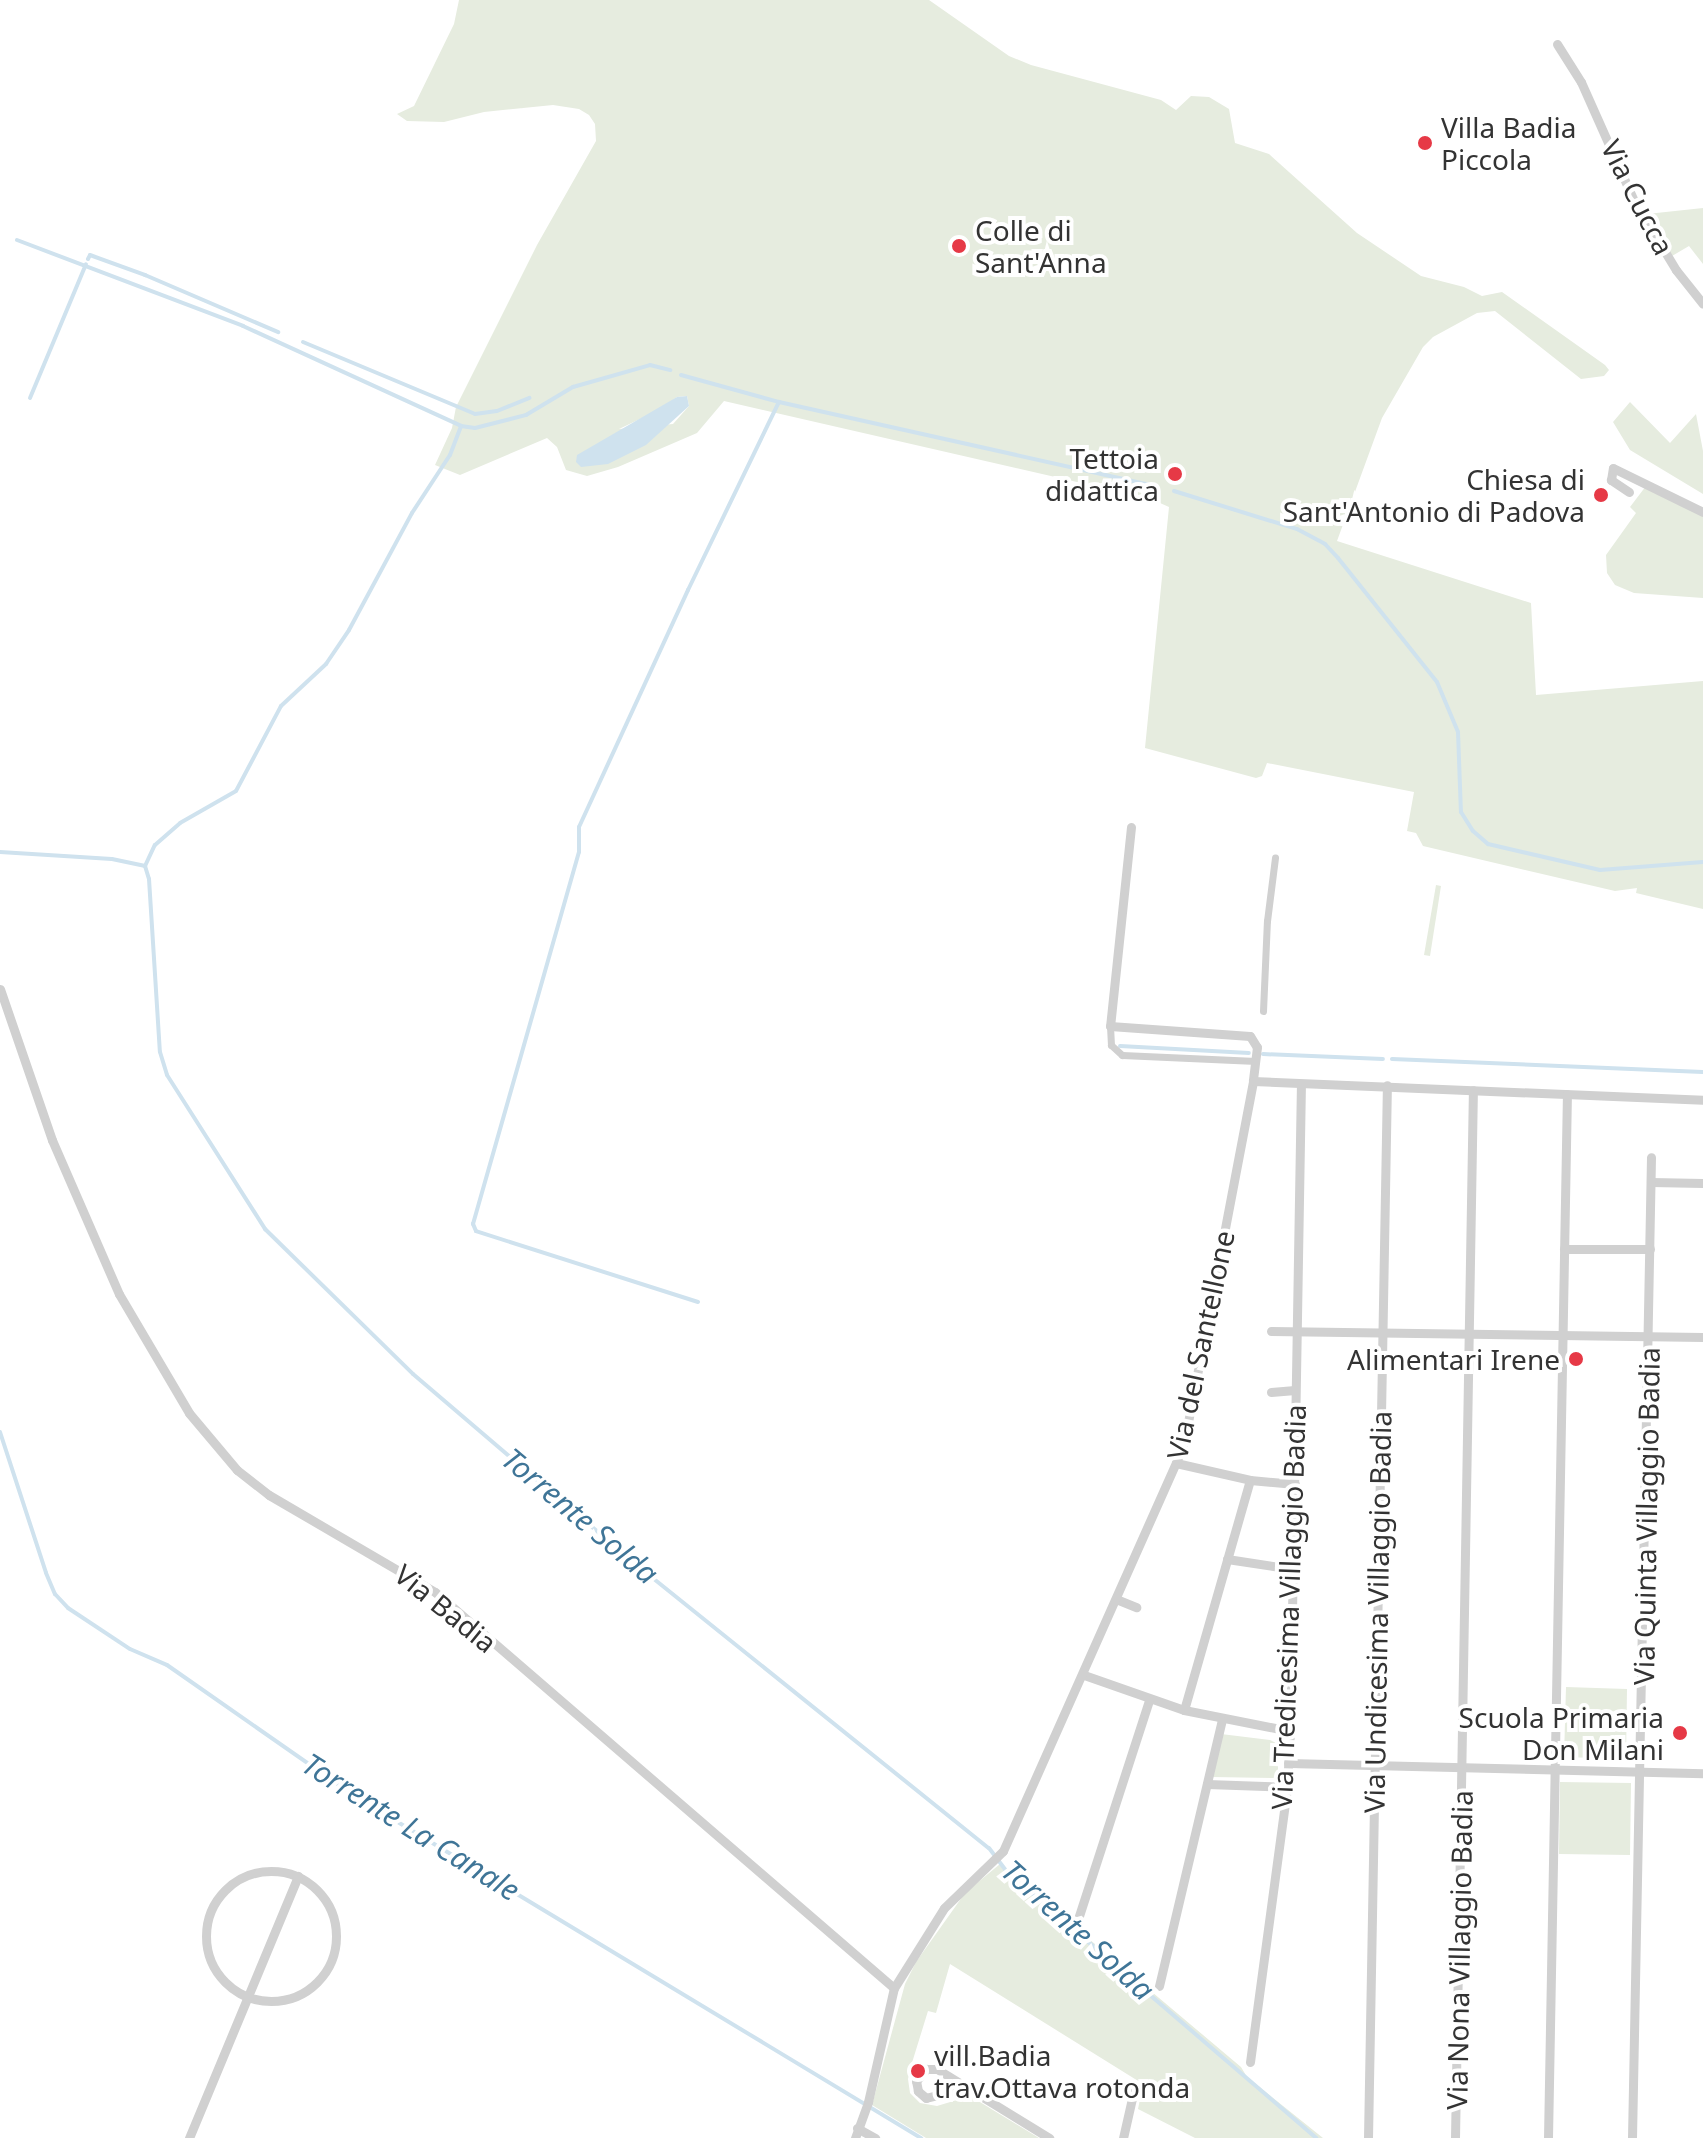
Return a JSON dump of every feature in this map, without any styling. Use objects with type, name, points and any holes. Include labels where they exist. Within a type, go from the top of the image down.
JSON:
[{"type":"street","name":"Via Cucca","points":[[1557,44],[1581,82],[1633,199],[1676,270],[1703,304]]},
{"type":"street","points":[[1629,492],[1611,480],[1613,468],[1703,512]]},
{"type":"street","points":[[1110,1026],[1250,1036],[1256,1044],[1256,1061],[1122,1055],[1111,1045],[1110,1026],[1131,827]]},
{"type":"street","points":[[1263,1011],[1267,921],[1275,858]]},
{"type":"street","name":"Via Badia","points":[[0,989],[52,1140],[119,1294],[189,1413],[237,1470],[269,1495],[435,1592],[894,1988]]},
{"type":"street","name":"Via del Santellone","points":[[894,1988],[944,1908],[1003,1851],[1176,1463],[1185,1438],[1256,1061]]},
{"type":"street","points":[[1253,1081],[1703,1100]]},
{"type":"street","name":"Via Tredicesima Villaggio Badia","points":[[1250,2062],[1287,1787],[1290,1731],[1301,1084]]},
{"type":"street","name":"Via Undicesima Villaggio Badia","points":[[1368,2138],[1387,1085]]},
{"type":"street","name":"Via Nona Villaggio Badia","points":[[1455,2138],[1473,1090]]},
{"type":"street","points":[[1548,2138],[1567,1094]]},
{"type":"street","name":"Via Quinta Villaggio Badia","points":[[1632,2138],[1651,1157]]},
{"type":"street","points":[[1651,1182],[1703,1183]]},
{"type":"street","points":[[1564,1249],[1650,1249]]},
{"type":"street","points":[[1271,1331],[1703,1337]]},
{"type":"street","name":"Via Tredicesima Villaggio Badia","points":[[1271,1392],[1295,1390]]},
{"type":"street","points":[[1176,1463],[1250,1480],[1295,1484]]},
{"type":"street","points":[[1184,1710],[1250,1480]]},
{"type":"street","points":[[1227,1559],[1292,1569]]},
{"type":"street","points":[[1116,1599],[1136,1607]]},
{"type":"street","points":[[1084,1675],[1184,1710],[1222,1720],[1290,1731]]},
{"type":"street","points":[[1077,1922],[1149,1700]]},
{"type":"street","points":[[1159,1986],[1222,1720]]},
{"type":"street","points":[[1288,1763],[1703,1773]]},
{"type":"street","points":[[1207,1784],[1287,1787]]},
{"type":"street","points":[[278,1871],[298,1876],[317,1889],[330,1907],[336,1929],[335,1951],[326,1972],[311,1988],[291,1998],[269,2001],[247,1996],[229,1986],[212,1960],[206,1930],[211,1910],[222,1893],[238,1880],[257,1872],[278,1871]]},
{"type":"street","points":[[189,2138],[298,1876]]},
{"type":"street","points":[[875,2138],[856,2133],[868,2102],[894,1988]]},
{"type":"street","points":[[975,2093],[965,2090],[926,2098],[918,2091],[916,2081],[926,2069],[941,2072],[1049,2138]]},
{"type":"street","points":[[941,2072],[947,2085],[942,2095]]},
{"type":"street","points":[[1123,2138],[1135,2085]]},
{"type":"shaded area","points":[[459,0],[929,0],[1009,56],[1031,65],[1161,100],[1176,110],[1191,96],[1209,97],[1229,109],[1235,143],[1269,154],[1357,233],[1421,276],[1464,287],[1482,296],[1502,292],[1609,370],[1604,376],[1581,379],[1495,311],[1477,313],[1433,337],[1423,347],[1382,418],[1337,541],[1531,603],[1536,695],[1703,681],[1703,909],[1636,893],[1637,888],[1615,891],[1423,846],[1416,833],[1407,831],[1414,792],[1267,763],[1262,776],[1256,778],[1145,748],[1169,507],[1151,499],[724,401],[697,433],[618,467],[587,476],[566,470],[557,447],[547,438],[460,475],[435,465],[452,428],[456,407],[537,245],[596,141],[595,124],[589,115],[579,109],[553,105],[484,112],[444,122],[407,121],[397,114],[414,106],[454,24]],"holes":[[[687,396],[689,406],[673,424],[619,429],[661,409],[677,397]]]},
{"type":"shaded area","points":[[1703,208],[1703,264],[1689,246],[1672,256],[1647,214]]},
{"type":"shaded area","points":[[1630,402],[1670,443],[1696,414],[1703,451],[1703,494],[1630,450],[1613,422]]},
{"type":"shaded area","points":[[1646,486],[1703,515],[1703,598],[1634,593],[1615,585],[1607,573],[1606,555],[1636,513],[1630,507]]},
{"type":"shaded area","points":[[1436,885],[1441,886],[1430,956],[1424,955]]},
{"type":"shaded area","points":[[1566,1687],[1627,1689],[1626,1759],[1564,1757]]},
{"type":"shaded area","points":[[1221,1734],[1270,1740],[1278,1744],[1278,1772],[1275,1778],[1212,1777]]},
{"type":"shaded area","points":[[1560,1782],[1631,1783],[1630,1855],[1559,1854]]},
{"type":"shaded area","points":[[1000,1864],[1241,2067],[1247,2077],[1323,2138],[1195,2138],[1138,2109],[1143,2084],[950,1964],[936,2013],[928,2011],[908,2079],[910,2093],[920,2103],[937,2106],[970,2096],[1039,2138],[926,2138],[872,2105],[905,1984],[916,1962],[965,1893]]},
{"type":"water","points":[[687,396],[689,406],[646,445],[608,464],[581,467],[576,462],[577,455],[677,397]]},
{"type":"waterway","points":[[17,240],[243,326],[461,426],[475,428],[526,415],[573,387],[650,365],[670,370]]},
{"type":"waterway","points":[[88,259],[90,255],[145,275],[278,332]]},
{"type":"waterway","points":[[30,398],[86,264]]},
{"type":"waterway","points":[[303,342],[475,414],[497,411],[530,398]]},
{"type":"waterway","points":[[681,375],[779,402],[1155,486]]},
{"type":"waterway","points":[[698,1302],[476,1231],[473,1224],[579,852],[579,827],[779,402]]},
{"type":"waterway","points":[[145,866],[155,845],[180,823],[236,791],[281,706],[326,664],[349,630],[412,513],[450,455],[461,426]]},
{"type":"waterway","points":[[1174,491],[1297,529],[1325,544],[1338,558],[1437,682],[1458,732],[1461,812],[1473,831],[1488,844],[1600,870],[1703,862]]},
{"type":"waterway","name":"Torrente Solda","points":[[0,852],[112,859],[145,866],[149,879],[160,1052],[167,1075],[265,1229],[413,1374],[644,1571],[989,1848],[1007,1872],[1316,2138]]},
{"type":"waterway","points":[[1120,1046],[1249,1053]]},
{"type":"waterway","points":[[1263,1054],[1383,1059]]},
{"type":"waterway","points":[[1392,1059],[1703,1072]]},
{"type":"waterway","name":"Torrente La Canale","points":[[0,1432],[46,1573],[55,1594],[68,1608],[130,1649],[167,1665],[358,1798],[921,2138]]},
{"type":"place","name":"Villa Badia Piccola","points":[[1425,143]]},
{"type":"place","name":"Colle di Sant'Anna","points":[[959,246]]},
{"type":"place","name":"Tettoia didattica","points":[[1175,474]]},
{"type":"place","name":"Chiesa di Sant'Antonio di Padova","points":[[1601,495]]},
{"type":"place","name":"Alimentari Irene","points":[[1576,1359]]},
{"type":"place","name":"Scuola Primaria Don Milani","points":[[1680,1733]]},
{"type":"place","name":"vill.Badia trav.Ottava rotonda","points":[[918,2071]]}]
